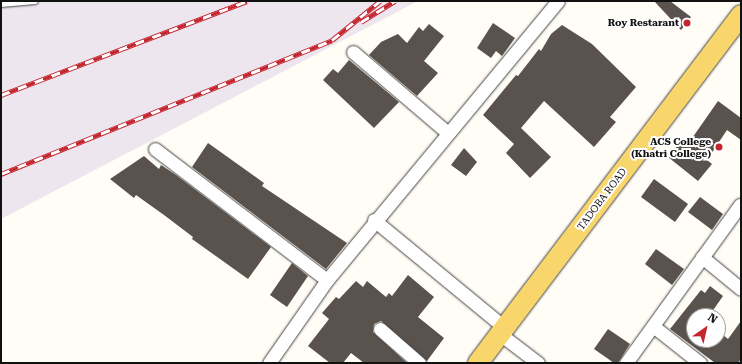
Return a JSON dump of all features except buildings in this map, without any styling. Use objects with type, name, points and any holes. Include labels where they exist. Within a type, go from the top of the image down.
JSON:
[{"type":"main road","name":"TADOBA ROAD","points":[[478,363],[741,15]]},
{"type":"street","points":[[269,363],[327,280],[374,220],[558,1]]},
{"type":"street","points":[[353,52],[448,133]]},
{"type":"street","points":[[155,149],[327,280]]},
{"type":"street","points":[[626,363],[740,205]]},
{"type":"street","points":[[374,220],[538,363]]},
{"type":"street","points":[[702,257],[741,289]]},
{"type":"street","points":[[653,326],[700,363]]},
{"type":"street","points":[[380,329],[419,363]]},
{"type":"lane","points":[[1,4],[35,1]]},
{"type":"shaded area","points":[[1,1],[418,1],[1,219]]},
{"type":"railway","points":[[1,95],[247,1]]},
{"type":"railway","points":[[1,174],[332,40],[380,1]]},
{"type":"railway","points":[[361,22],[395,1]]},
{"type":"place","name":"Roy Restarant","points":[[687,23]]},
{"type":"place","name":"ACS College (Khatri College)","points":[[719,147]]}]
